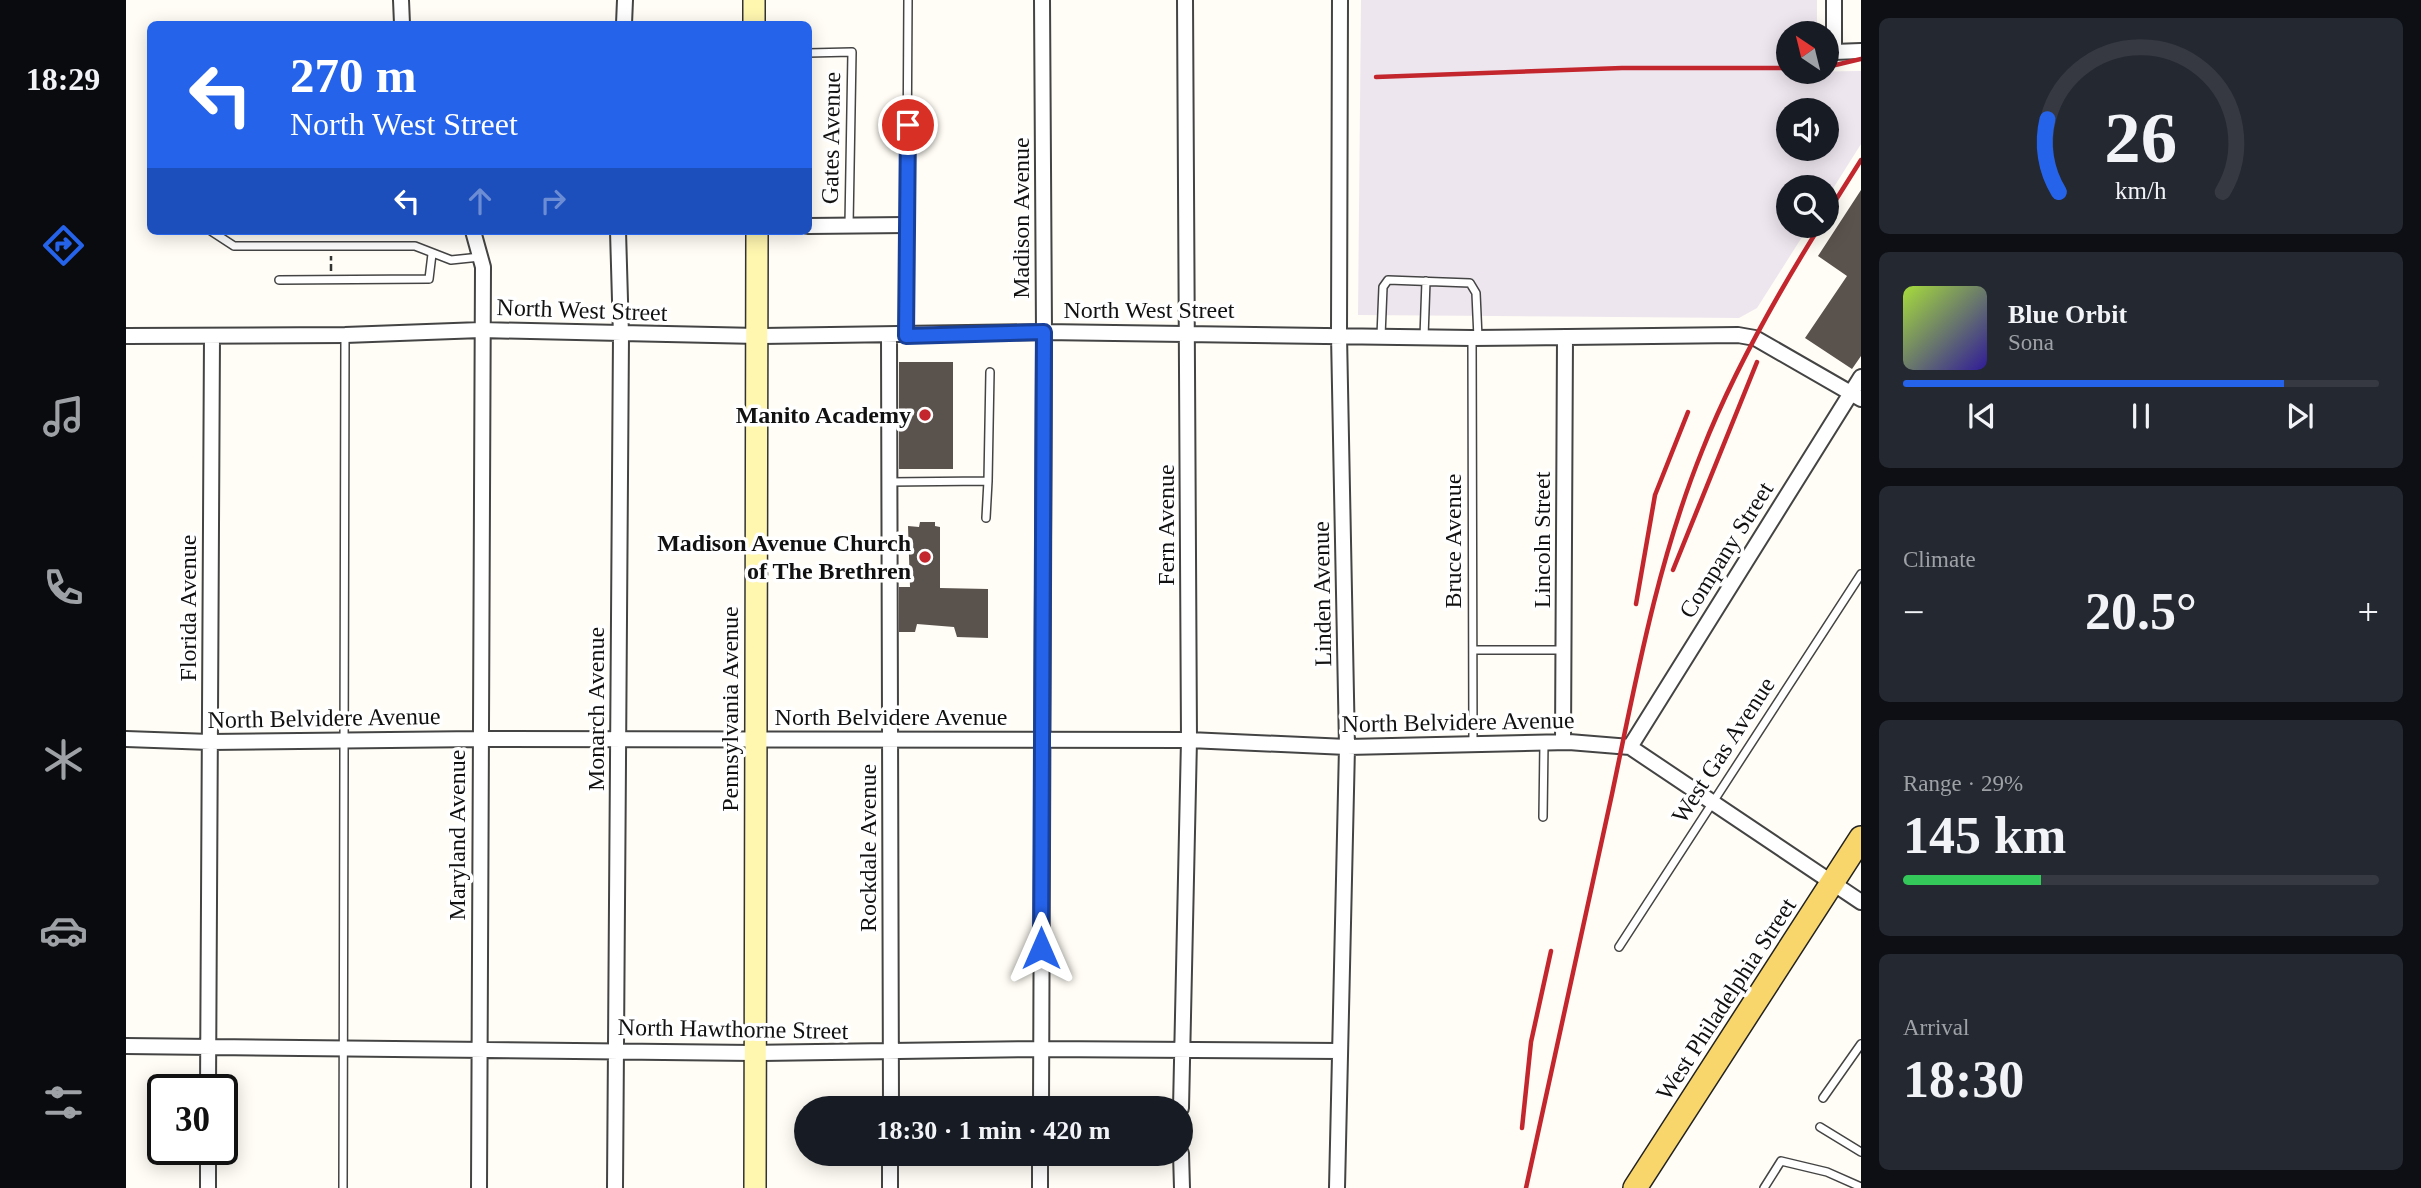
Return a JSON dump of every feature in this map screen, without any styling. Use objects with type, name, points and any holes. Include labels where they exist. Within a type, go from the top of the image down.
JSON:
[{"type":"main road","name":"West Philadelphia Street","points":[[1635,1188],[1861,838]]},
{"type":"street","points":[[401,0],[402,21]]},
{"type":"street","points":[[624,21],[625,0]]},
{"type":"street","points":[[754,0],[754,21]]},
{"type":"street","name":"Madison Avenue","points":[[1041,1096],[1044,332],[1042,0]]},
{"type":"street","name":"Fern Avenue","points":[[1181,1096],[1189,740],[1185,0]]},
{"type":"street","name":"Linden Avenue","points":[[1337,1188],[1347,747],[1339,335],[1340,0]]},
{"type":"street","points":[[1834,0],[1834,52],[1861,51]]},
{"type":"street","points":[[812,226],[907,225]]},
{"type":"street","name":"Maryland Avenue","points":[[474,235],[483,267],[479,1188]]},
{"type":"street","name":"Monarch Avenue","points":[[615,1188],[621,335],[618,235]]},
{"type":"street","name":"Pennsylvania Avenue","points":[[755,1188],[753,1053],[757,739],[757,235]]},
{"type":"street","name":"North West Street","points":[[126,336],[345,335],[481,330],[758,336],[1044,332],[1475,338],[1747,336],[1856,396]]},
{"type":"street","name":"Florida Avenue","points":[[208,1074],[212,336]]},
{"type":"street","name":"Rockdale Avenue","points":[[889,336],[891,1096]]},
{"type":"street","name":"Lincoln Street","points":[[1563,743],[1565,337]]},
{"type":"street","name":"Company Street","points":[[1630,747],[1856,396],[1861,377]]},
{"type":"street","name":"North Belvidere Avenue","points":[[126,739],[210,742],[344,739],[1189,740],[1347,747],[1544,743],[1630,747],[1861,902]]},
{"type":"street","name":"North Hawthorne Street","points":[[126,1045],[753,1053],[1041,1049],[1339,1051]]},
{"type":"street","points":[[208,1165],[208,1188]]},
{"type":"street","points":[[890,1166],[890,1188]]},
{"type":"street","points":[[1040,1166],[1040,1188]]},
{"type":"street","points":[[1181,1166],[1182,1188]]},
{"type":"lane","points":[[906,336],[908,0]]},
{"type":"lane","name":"Gates Avenue","points":[[812,52],[852,52],[849,226]]},
{"type":"lane","points":[[217,235],[234,246],[415,246],[451,260],[480,257]]},
{"type":"lane","points":[[279,280],[429,279],[432,254]]},
{"type":"lane","points":[[1381,336],[1384,283],[1388,280],[1426,281],[1424,337]]},
{"type":"lane","name":"Bruce Avenue","points":[[1426,281],[1474,285],[1473,744]]},
{"type":"lane","points":[[344,1188],[345,335]]},
{"type":"lane","points":[[986,518],[990,372]]},
{"type":"lane","points":[[888,482],[988,481]]},
{"type":"lane","name":"West Gas Avenue","points":[[1619,947],[1861,574]]},
{"type":"lane","points":[[1473,650],[1564,650]]},
{"type":"lane","points":[[1543,817],[1544,743]]},
{"type":"lane","points":[[1823,1098],[1861,1044]]},
{"type":"lane","points":[[1820,1127],[1861,1152]]},
{"type":"lane","points":[[1764,1188],[1782,1161],[1827,1172],[1861,1187]]},
{"type":"path","points":[[331,246],[331,280]]},
{"type":"shaded area","points":[[1361,0],[1817,0],[1817,21],[1776,21],[1776,84],[1839,84],[1839,71],[1861,71],[1861,144],[1839,179],[1839,175],[1776,175],[1776,238],[1801,238],[1757,308],[1739,318],[1358,315]]},
{"type":"building","points":[[1861,190],[1861,356],[1852,369],[1805,338],[1847,276],[1818,256],[1830,238],[1839,238],[1839,224]]},
{"type":"building","name":"Manito Academy","points":[[899,362],[953,362],[953,469],[899,469]]},
{"type":"building","name":"Madison Avenue Church of The Brethren","points":[[920,522],[935,522],[935,526],[940,527],[940,588],[988,589],[988,638],[957,637],[954,627],[917,624],[915,632],[899,632],[899,587],[910,587],[908,526],[919,527]]},
{"type":"railway","points":[[1839,64],[1861,59]]},
{"type":"railway","points":[[1376,77],[1622,68],[1776,68]]},
{"type":"railway","points":[[1839,195],[1861,160]]},
{"type":"railway","points":[[1526,1188],[1639,664],[1673,534],[1686,492],[1727,393],[1771,308],[1813,238]]},
{"type":"railway","points":[[1673,570],[1757,362]]},
{"type":"railway","points":[[1636,604],[1655,495],[1688,412]]},
{"type":"railway","points":[[1522,1128],[1531,1042],[1551,951]]},
{"type":"place","name":"Manito Academy","points":[[925,415]]},
{"type":"place","name":"Madison Avenue Church of The Brethren","points":[[925,557]]},
{"type":"route","points":[[908,125],[906,336],[1044,332],[1041,948]]}]
